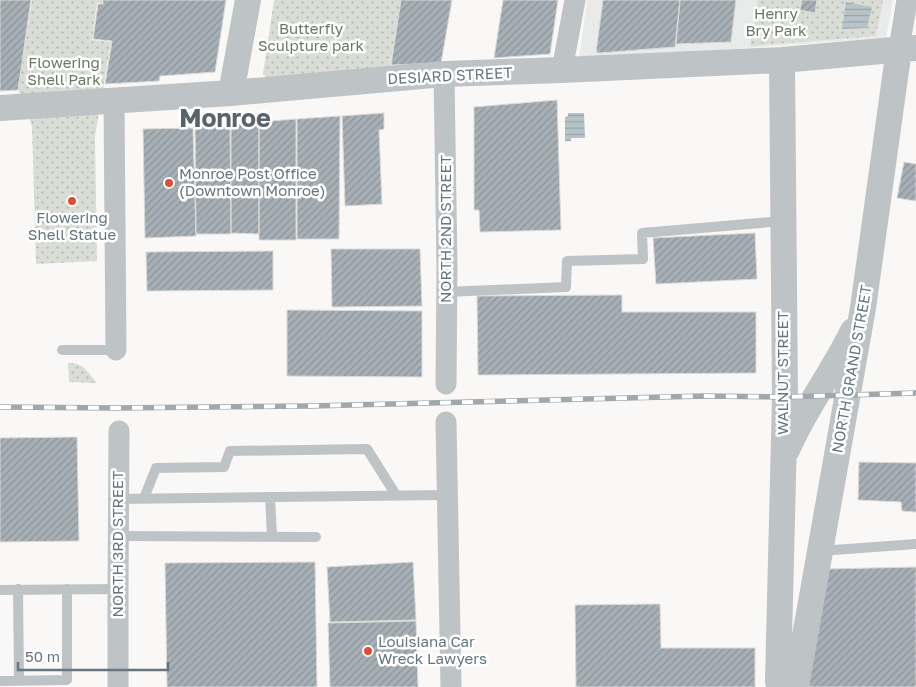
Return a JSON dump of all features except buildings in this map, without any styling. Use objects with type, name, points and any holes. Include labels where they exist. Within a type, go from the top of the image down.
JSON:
[{"type":"street","points":[[232,93],[248,0]]},
{"type":"street","points":[[562,70],[575,0]]},
{"type":"street","points":[[907,0],[908,48]]},
{"type":"street","name":"DESIARD STREET","points":[[0,108],[232,93],[444,74],[782,60],[908,48]]},
{"type":"street","name":"NORTH GRAND STREET","points":[[796,687],[864,308],[908,48]]},
{"type":"street","name":"WALNUT STREET","points":[[779,687],[785,397],[782,60]]},
{"type":"street","name":"NORTH 2ND STREET","points":[[444,74],[446,384]]},
{"type":"street","points":[[114,100],[116,350]]},
{"type":"street","points":[[783,460],[792,437],[845,347],[864,308]]},
{"type":"street","points":[[446,422],[451,687]]},
{"type":"street","name":"NORTH 3RD STREET","points":[[118,687],[119,431]]},
{"type":"lane","points":[[446,292],[566,287],[567,261],[643,260],[642,233],[783,221]]},
{"type":"lane","points":[[62,350],[116,350]]},
{"type":"lane","points":[[144,498],[156,468],[224,467],[230,451],[367,449],[396,495]]},
{"type":"lane","points":[[118,499],[447,495]]},
{"type":"lane","points":[[270,497],[272,537]]},
{"type":"lane","points":[[118,536],[316,537]]},
{"type":"lane","points":[[820,551],[916,544]]},
{"type":"lane","points":[[0,681],[66,680],[66,589]]},
{"type":"lane","points":[[0,590],[118,589]]},
{"type":"lane","points":[[18,590],[19,680]]},
{"type":"shaded area","points":[[587,0],[893,0],[886,38],[579,60]]},
{"type":"shaded area","points":[[846,2],[872,7],[867,28],[842,29]]},
{"type":"shaded area","points":[[568,113],[584,113],[585,138],[571,138],[571,141],[565,141],[565,117],[568,116]]},
{"type":"green space","name":"Flowering Shell Park","points":[[32,0],[103,0],[102,3],[97,3],[92,40],[111,42],[95,136],[97,261],[36,264],[32,126],[18,89]]},
{"type":"green space","name":"Butterfly Sculpture park","points":[[274,0],[401,0],[389,72],[267,78],[263,74]]},
{"type":"green space","name":"Henry Bry Park","points":[[758,0],[883,0],[876,36],[750,46]]},
{"type":"green space","points":[[68,363],[82,366],[97,383],[69,382]]},
{"type":"railway","points":[[0,407],[311,406],[704,396],[785,397],[916,393]]},
{"type":"place","name":"Monroe Post Office (Downtown Monroe)","points":[[169,183]]},
{"type":"place","name":"Flowering Shell Statue","points":[[72,201]]},
{"type":"place","name":"Louisiana Car Wreck Lawyers","points":[[368,651]]},
{"type":"district","name":"Monroe","points":[[225,118]]}]
